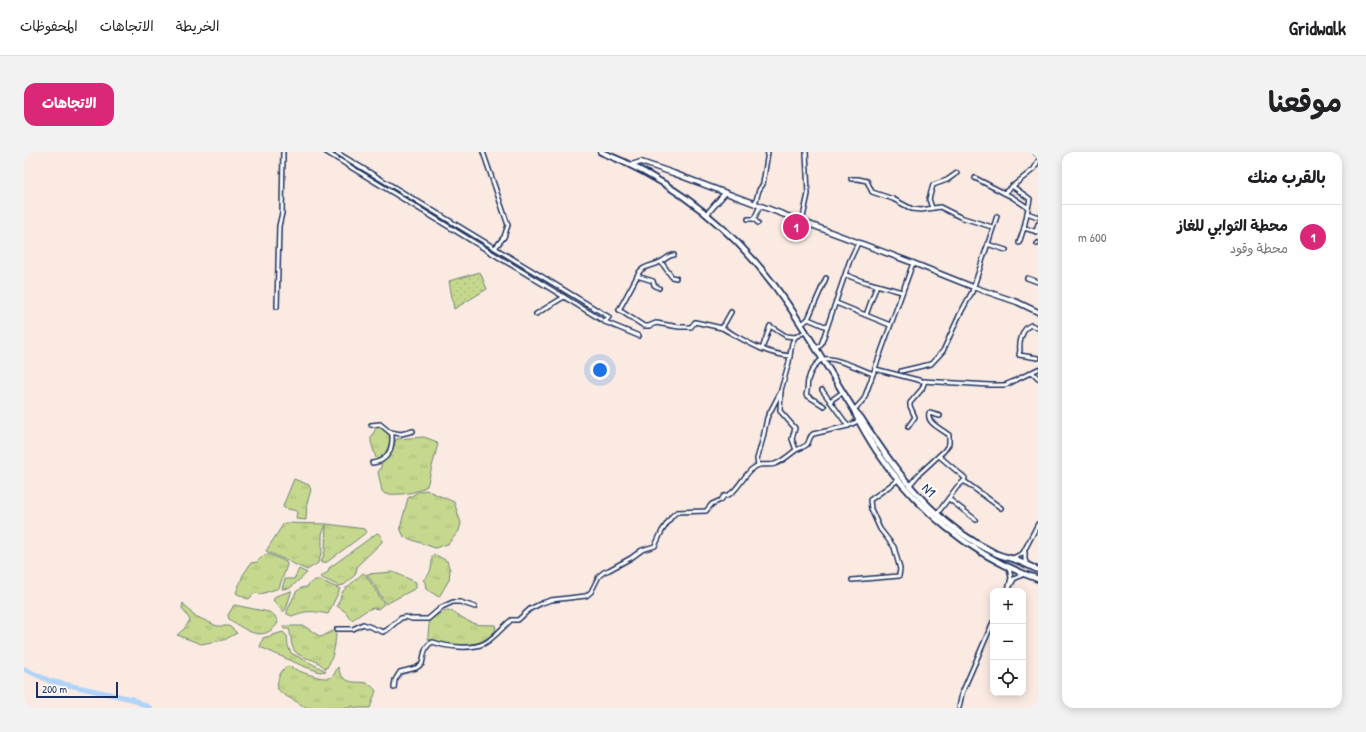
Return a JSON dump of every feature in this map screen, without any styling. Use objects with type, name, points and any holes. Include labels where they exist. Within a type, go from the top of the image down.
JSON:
[{"type":"highway","name":"N1","points":[[601,152],[631,165],[677,190],[707,214],[744,249],[781,294],[842,392],[909,486],[937,514],[965,537],[994,553],[1012,558],[1028,565]]},
{"type":"highway","name":"N1","points":[[854,410],[858,421],[898,480],[923,507],[951,532],[974,548],[1009,567],[1038,579]]},
{"type":"highway","points":[[1009,567],[1006,564],[1006,560],[1012,558]]},
{"type":"highway","points":[[1028,565],[1038,570]]},
{"type":"highway","points":[[1024,574],[1030,572],[1028,565]]},
{"type":"main road","points":[[631,165],[641,162],[914,263],[973,287],[1017,302],[1038,312]]},
{"type":"main road","points":[[707,214],[725,193]]},
{"type":"street","points":[[277,307],[279,226],[282,213],[283,152]]},
{"type":"street","points":[[326,152],[605,322],[640,336]]},
{"type":"street","points":[[336,152],[609,317],[605,322]]},
{"type":"street","points":[[482,152],[508,225],[504,237],[495,248]]},
{"type":"street","points":[[754,218],[759,190],[763,184],[768,152]]},
{"type":"street","points":[[802,222],[808,194],[806,152]]},
{"type":"street","points":[[1035,152],[1038,155]]},
{"type":"street","points":[[1004,193],[1034,169],[1038,161]]},
{"type":"street","points":[[932,208],[929,199],[933,185],[947,180],[957,173]]},
{"type":"street","points":[[975,178],[1027,207]]},
{"type":"street","points":[[851,179],[867,181],[872,192],[893,199],[912,209],[922,210],[940,207],[960,217],[992,228]]},
{"type":"street","points":[[1012,186],[1030,199],[1027,207],[1024,228],[1019,243]]},
{"type":"street","points":[[1027,212],[1038,216]]},
{"type":"street","points":[[901,370],[931,364],[943,351],[973,287],[997,216]]},
{"type":"street","points":[[748,219],[754,218]]},
{"type":"street","points":[[754,218],[758,223]]},
{"type":"street","points":[[1024,228],[1037,232],[1038,224]]},
{"type":"street","points":[[816,349],[821,345],[850,260],[858,243]]},
{"type":"street","points":[[987,244],[1006,250]]},
{"type":"street","points":[[674,255],[670,255],[654,265],[644,267],[637,276],[619,310],[644,326],[649,326],[656,322],[679,327],[691,327],[695,322],[722,328],[762,349],[775,354],[790,356]]},
{"type":"street","points":[[661,262],[672,277],[676,278]]},
{"type":"street","points":[[854,410],[864,399],[902,292],[914,263]]},
{"type":"street","points":[[846,275],[902,292]]},
{"type":"street","points":[[637,276],[653,281],[654,285],[659,288]]},
{"type":"street","points":[[801,325],[808,319],[826,278]]},
{"type":"street","points":[[1027,278],[1038,282]]},
{"type":"street","points":[[866,315],[877,285]]},
{"type":"street","points":[[536,314],[564,297]]},
{"type":"street","points":[[836,303],[890,325]]},
{"type":"street","points":[[722,328],[731,312]]},
{"type":"street","points":[[808,319],[827,327]]},
{"type":"street","points":[[1038,328],[1031,325],[1025,329],[1019,346],[1019,354],[1038,358]]},
{"type":"street","points":[[762,349],[770,326],[786,336],[795,337],[806,332]]},
{"type":"street","points":[[795,337],[792,343],[781,391],[780,411],[795,428],[792,439],[796,450]]},
{"type":"street","points":[[824,406],[806,395],[808,390],[808,380],[816,366],[822,360],[831,359],[873,374]]},
{"type":"street","points":[[875,369],[926,381],[990,386],[1005,385],[1038,369]]},
{"type":"street","points":[[1033,372],[1038,378]]},
{"type":"street","points":[[908,427],[915,417],[910,403],[926,381]]},
{"type":"street","points":[[822,390],[848,426]]},
{"type":"street","points":[[758,466],[757,459],[767,418],[781,391]]},
{"type":"street","points":[[830,401],[842,392]]},
{"type":"street","points":[[909,486],[949,444],[949,435],[933,424],[929,420],[928,416],[929,413],[940,416]]},
{"type":"street","points":[[394,688],[395,681],[400,672],[416,668],[422,664],[429,643],[433,642],[444,646],[468,647],[483,644],[508,622],[511,620],[518,620],[530,609],[542,603],[551,600],[586,596],[591,592],[599,576],[604,572],[631,558],[642,550],[654,546],[665,526],[677,512],[706,511],[712,504],[733,492],[744,476],[753,468],[762,464],[773,465],[796,450],[806,446],[810,436],[813,434],[848,426],[858,421]]},
{"type":"street","points":[[371,425],[380,424],[390,432],[401,434],[413,431]]},
{"type":"street","points":[[372,463],[385,459],[389,453],[392,438],[390,432]]},
{"type":"street","points":[[939,456],[965,478],[964,481],[1001,508]]},
{"type":"street","points":[[852,580],[899,576],[900,569],[894,547],[880,529],[871,509],[870,500],[898,480]]},
{"type":"street","points":[[937,514],[964,481]]},
{"type":"street","points":[[949,499],[976,520]]},
{"type":"street","points":[[1012,558],[1023,553],[1038,524]]},
{"type":"street","points":[[1034,531],[1038,533]]},
{"type":"street","points":[[1027,543],[1025,557],[1028,565]]},
{"type":"street","points":[[1008,588],[1011,578],[1009,567]]},
{"type":"street","points":[[1009,588],[1014,578],[1024,574]]},
{"type":"street","points":[[337,629],[353,629],[363,624],[383,632],[401,618],[428,619],[442,607],[453,602],[460,602],[475,607]]},
{"type":"street","points":[[959,708],[962,693],[992,624]]},
{"type":"green space","points":[[480,272],[487,289],[454,309],[449,281]]},
{"type":"green space","points":[[379,425],[388,432],[390,440],[386,451],[379,459],[376,458],[371,438]]},
{"type":"green space","points":[[424,437],[435,441],[438,444],[427,486],[418,491],[385,494],[382,491],[378,472],[381,468],[381,464],[391,453],[396,439]]},
{"type":"green space","points":[[294,479],[309,485],[311,490],[307,503],[306,520],[296,519],[297,511],[284,508],[283,506]]},
{"type":"green space","points":[[426,490],[454,502],[461,523],[459,531],[448,544],[435,548],[404,537],[400,528],[408,498],[418,492]]},
{"type":"green space","points":[[284,523],[327,524],[365,529],[367,532],[327,562],[321,563],[325,551],[326,525],[322,534],[322,551],[318,563],[307,570],[266,551]]},
{"type":"green space","points":[[377,533],[381,535],[382,542],[358,565],[355,575],[344,585],[339,586],[320,577],[328,572],[329,568]]},
{"type":"green space","points":[[269,554],[286,562],[287,565],[279,588],[261,594],[255,593],[249,599],[236,593],[243,575],[251,563],[257,562],[264,555]]},
{"type":"green space","points":[[434,554],[447,561],[450,570],[449,580],[439,597],[426,589],[425,582],[423,580],[430,572],[432,566],[432,556]]},
{"type":"green space","points":[[299,569],[307,573],[290,588],[282,589],[285,579],[294,579]]},
{"type":"green space","points":[[393,572],[416,582],[416,588],[386,604],[367,574]]},
{"type":"green space","points":[[363,573],[366,575],[384,604],[378,609],[374,608],[367,610],[351,620],[346,612],[337,606],[343,591]]},
{"type":"green space","points":[[315,580],[320,580],[340,589],[328,614],[310,612],[292,616],[287,614],[296,592]]},
{"type":"green space","points":[[291,591],[286,609],[283,612],[273,600],[276,596]]},
{"type":"green space","points":[[183,603],[193,615],[217,626],[229,626],[237,633],[224,640],[201,644],[177,635],[184,629],[190,620],[182,608]]},
{"type":"green space","points":[[234,605],[269,612],[275,616],[278,623],[266,633],[260,634],[248,631],[229,619],[228,615]]},
{"type":"green space","points":[[446,611],[452,611],[475,624],[495,625],[496,629],[483,641],[474,644],[455,645],[428,639],[430,618]]},
{"type":"green space","points":[[283,626],[304,626],[321,637],[335,630],[334,651],[326,669],[316,661],[296,653],[292,645],[289,629],[284,629]]},
{"type":"green space","points":[[283,632],[287,636],[288,646],[291,653],[326,671],[320,672],[303,666],[260,647],[263,638]]},
{"type":"green space","points":[[288,666],[311,675],[324,678],[333,676],[338,667],[342,676],[348,681],[368,684],[376,691],[370,708],[355,708],[352,706],[351,708],[305,708],[298,702],[283,694],[277,688],[281,673]]},
{"type":"waterway","points":[[24,669],[50,681],[132,699],[150,708]]},
{"type":"place","name":"محطة الثوابي للغاز","points":[[796,227]]}]
